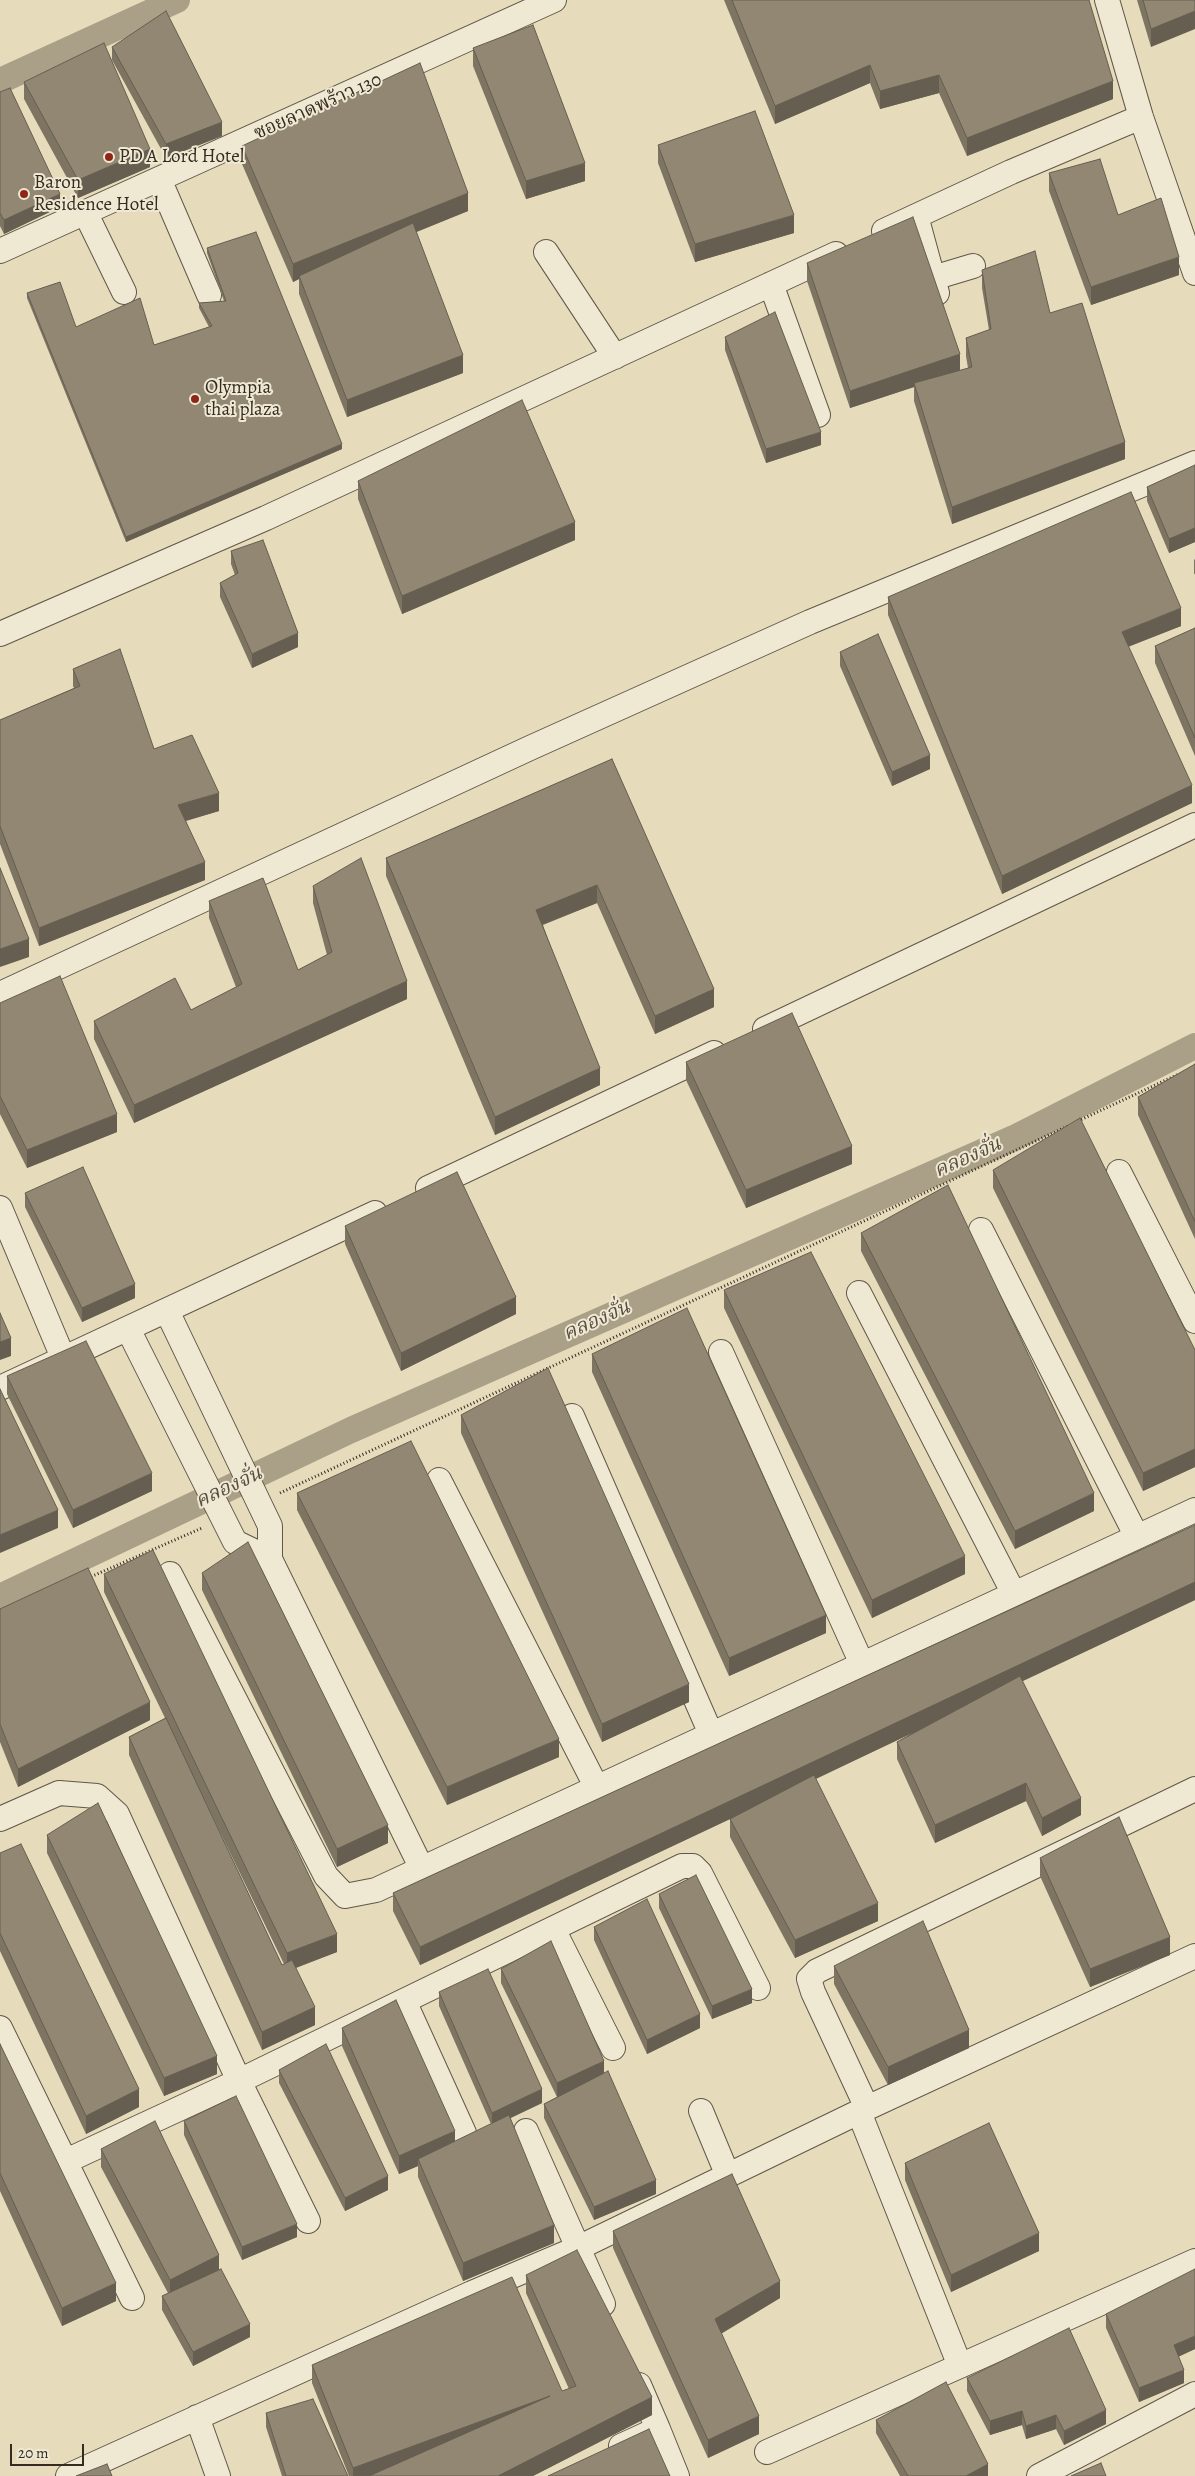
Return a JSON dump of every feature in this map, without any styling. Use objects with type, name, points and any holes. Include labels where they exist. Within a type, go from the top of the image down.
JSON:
[{"type":"street","name":"ซอยลาดพร้าว 130","points":[[0,251],[554,0]]},
{"type":"street","points":[[1107,0],[1141,117],[1195,273]]},
{"type":"street","points":[[0,634],[266,518],[1011,172],[1141,117]]},
{"type":"street","points":[[159,179],[209,295]]},
{"type":"street","points":[[85,212],[124,292]]},
{"type":"street","points":[[916,216],[942,312]]},
{"type":"street","points":[[546,252],[615,357]]},
{"type":"street","points":[[933,278],[973,266]]},
{"type":"street","points":[[771,284],[818,415]]},
{"type":"street","points":[[0,994],[512,757],[810,622],[1195,463]]},
{"type":"street","points":[[0,1388],[64,1360],[1195,825]]},
{"type":"street","points":[[1119,1172],[1195,1321]]},
{"type":"street","points":[[0,1208],[64,1360]]},
{"type":"street","points":[[981,1230],[1137,1537]]},
{"type":"street","points":[[859,1294],[1014,1594]]},
{"type":"street","points":[[167,1311],[233,1453],[270,1526],[270,1559],[422,1869]]},
{"type":"street","points":[[128,1329],[235,1542],[270,1559]]},
{"type":"street","points":[[721,1352],[862,1664]]},
{"type":"street","points":[[572,1416],[711,1734]]},
{"type":"street","points":[[439,1480],[596,1788]]},
{"type":"street","points":[[170,1574],[326,1876],[345,1896],[376,1890],[1195,1510]]},
{"type":"street","points":[[960,2366],[863,2110],[809,1979],[817,1970],[1195,1789]]},
{"type":"street","points":[[0,1819],[59,1793],[97,1796],[117,1814],[239,2081],[308,2221]]},
{"type":"street","points":[[64,2162],[239,2081],[682,1866],[693,1866],[700,1873],[758,1988]]},
{"type":"street","points":[[553,1929],[613,2048]]},
{"type":"street","points":[[68,2476],[578,2248],[863,2110],[1195,1956]]},
{"type":"street","points":[[404,2001],[464,2133]]},
{"type":"street","points":[[0,2028],[132,2298]]},
{"type":"street","points":[[701,2111],[728,2176]]},
{"type":"street","points":[[526,2131],[613,2327]]},
{"type":"street","points":[[767,2452],[1195,2261]]},
{"type":"street","points":[[629,2362],[677,2476]]},
{"type":"street","points":[[1039,2476],[1195,2394]]},
{"type":"street","points":[[197,2418],[218,2476]]},
{"type":"street","points":[[597,2456],[658,2429]]},
{"type":"path","points":[[256,1499],[1187,1070]]},
{"type":"path","points":[[83,1581],[222,1516]]},
{"type":"building","points":[[732,0],[1089,0],[1113,81],[967,138],[939,75],[880,91],[870,65],[775,106]]},
{"type":"building","points":[[1143,0],[1195,0],[1195,11],[1151,29]]},
{"type":"building","points":[[166,11],[222,122],[166,144],[112,47]]},
{"type":"building","points":[[533,25],[585,163],[526,181],[473,48]]},
{"type":"building","points":[[104,43],[150,149],[78,180],[24,82]]},
{"type":"building","points":[[420,63],[468,193],[293,264],[242,146]]},
{"type":"building","points":[[10,88],[60,194],[4,220],[0,213],[0,92]]},
{"type":"building","points":[[755,111],[794,215],[695,244],[658,145]]},
{"type":"building","points":[[1100,159],[1118,215],[1161,198],[1179,257],[1091,287],[1049,173]]},
{"type":"building","points":[[913,217],[960,354],[850,391],[807,263]]},
{"type":"building","points":[[413,223],[463,355],[347,400],[299,276]]},
{"type":"building","name":"Olympia thai plaza","points":[[256,232],[342,444],[126,537],[27,293],[60,282],[76,327],[140,298],[154,345],[212,326],[199,303],[226,301],[207,248]]},
{"type":"building","points":[[1035,251],[1050,313],[1082,303],[1125,442],[952,507],[914,383],[972,367],[966,338],[991,329],[982,270]]},
{"type":"building","points":[[775,312],[821,432],[766,449],[725,337]]},
{"type":"building","points":[[522,400],[575,522],[402,596],[358,481]]},
{"type":"building","points":[[1195,465],[1195,528],[1169,539],[1147,487]]},
{"type":"building","points":[[1131,492],[1181,608],[1122,632],[1192,785],[1002,876],[888,597]]},
{"type":"building","points":[[263,540],[298,633],[252,654],[220,583],[238,573],[231,551]]},
{"type":"building","points":[[1195,628],[1195,738],[1155,646]]},
{"type":"building","points":[[878,634],[930,755],[892,772],[840,652]]},
{"type":"building","points":[[120,649],[154,749],[192,735],[219,793],[178,805],[205,862],[39,928],[0,826],[0,720],[80,686],[73,669]]},
{"type":"building","points":[[612,759],[714,989],[655,1016],[597,885],[536,910],[600,1068],[495,1117],[386,858]]},
{"type":"building","points":[[361,858],[407,981],[134,1105],[94,1021],[175,978],[191,1010],[242,984],[209,901],[263,878],[298,970],[332,952],[313,886]]},
{"type":"building","points":[[0,868],[29,939],[0,949]]},
{"type":"building","points":[[60,976],[117,1114],[27,1150],[0,1096],[0,1003]]},
{"type":"building","points":[[792,1013],[852,1146],[746,1190],[686,1062]]},
{"type":"building","points":[[1195,1064],[1195,1222],[1138,1097]]},
{"type":"building","points":[[1080,1118],[1195,1350],[1195,1449],[1143,1473],[993,1170]]},
{"type":"building","points":[[83,1167],[135,1284],[82,1308],[25,1193]]},
{"type":"building","points":[[457,1172],[516,1297],[401,1353],[345,1226]]},
{"type":"building","points":[[948,1185],[1094,1493],[1015,1531],[861,1233]]},
{"type":"building","points":[[811,1252],[965,1556],[872,1600],[724,1290]]},
{"type":"building","points":[[687,1308],[826,1615],[729,1658],[592,1354]]},
{"type":"building","points":[[0,1313],[11,1338],[0,1342]]},
{"type":"building","points":[[86,1341],[152,1473],[73,1510],[7,1376]]},
{"type":"building","points":[[548,1368],[689,1684],[602,1724],[461,1415]]},
{"type":"building","points":[[0,1389],[58,1510],[0,1535]]},
{"type":"building","points":[[411,1441],[559,1739],[447,1787],[297,1493]]},
{"type":"building","points":[[1195,1525],[1195,1582],[420,1947],[393,1893]]},
{"type":"building","points":[[248,1542],[388,1825],[337,1849],[202,1573]]},
{"type":"building","points":[[153,1550],[337,1934],[287,1953],[104,1574]]},
{"type":"building","points":[[88,1568],[150,1702],[18,1769],[0,1724],[0,1609]]},
{"type":"building","points":[[1020,1676],[1081,1798],[1042,1818],[1026,1783],[935,1825],[897,1742]]},
{"type":"building","points":[[166,1718],[282,1965],[292,1960],[315,2007],[262,2032],[129,1737]]},
{"type":"building","points":[[814,1775],[878,1903],[795,1940],[730,1819]]},
{"type":"building","points":[[98,1803],[217,2056],[164,2078],[47,1835]]},
{"type":"building","points":[[1119,1817],[1170,1937],[1090,1969],[1040,1858]]},
{"type":"building","points":[[21,1844],[139,2089],[86,2116],[0,1933],[0,1853]]},
{"type":"building","points":[[696,1875],[752,1989],[712,2006],[659,1894]]},
{"type":"building","points":[[647,1899],[700,2014],[647,2040],[594,1927]]},
{"type":"building","points":[[923,1921],[969,2030],[888,2067],[834,1966]]},
{"type":"building","points":[[551,1941],[604,2061],[557,2083],[501,1969]]},
{"type":"building","points":[[488,1969],[542,2089],[492,2113],[439,1992]]},
{"type":"building","points":[[396,2000],[455,2131],[399,2156],[342,2028]]},
{"type":"building","points":[[0,2044],[116,2283],[62,2308],[0,2173]]},
{"type":"building","points":[[326,2044],[388,2176],[345,2198],[279,2070]]},
{"type":"building","points":[[608,2071],[656,2180],[594,2207],[544,2104]]},
{"type":"building","points":[[236,2096],[297,2224],[242,2247],[184,2121]]},
{"type":"building","points":[[509,2115],[554,2225],[463,2263],[418,2159]]},
{"type":"building","points":[[155,2121],[219,2255],[170,2280],[101,2149]]},
{"type":"building","points":[[989,2123],[1039,2233],[951,2275],[905,2163]]},
{"type":"building","points":[[732,2174],[780,2281],[715,2319],[759,2416],[708,2440],[613,2231]]},
{"type":"building","points":[[577,2250],[652,2397],[498,2476],[369,2476],[550,2396],[353,2468],[312,2365],[512,2277],[562,2391],[576,2386],[526,2275]]},
{"type":"building","points":[[221,2269],[250,2324],[193,2352],[162,2296]]},
{"type":"building","points":[[1195,2269],[1195,2336],[1174,2345],[1184,2370],[1139,2388],[1106,2314]]},
{"type":"building","points":[[1069,2328],[1106,2410],[1064,2431],[1056,2415],[1026,2426],[1022,2411],[990,2421],[967,2378]]},
{"type":"building","points":[[946,2382],[988,2464],[966,2476],[908,2476],[876,2420]]},
{"type":"building","points":[[313,2399],[348,2476],[286,2476],[266,2413]]},
{"type":"building","points":[[649,2429],[670,2476],[548,2476]]},
{"type":"building","points":[[1101,2463],[1106,2476],[1071,2476]]},
{"type":"building","points":[[107,2464],[112,2476],[76,2476]]},
{"type":"waterway","points":[[0,81],[177,0]]},
{"type":"waterway","name":"คลองจั่น","points":[[0,1597],[351,1430],[1014,1138],[1195,1046]]},
{"type":"place","name":"PD A Lord Hotel","points":[[109,157]]},
{"type":"place","name":"Baron Residence Hotel","points":[[24,194]]},
{"type":"place","name":"Olympia thai plaza","points":[[195,399]]}]
